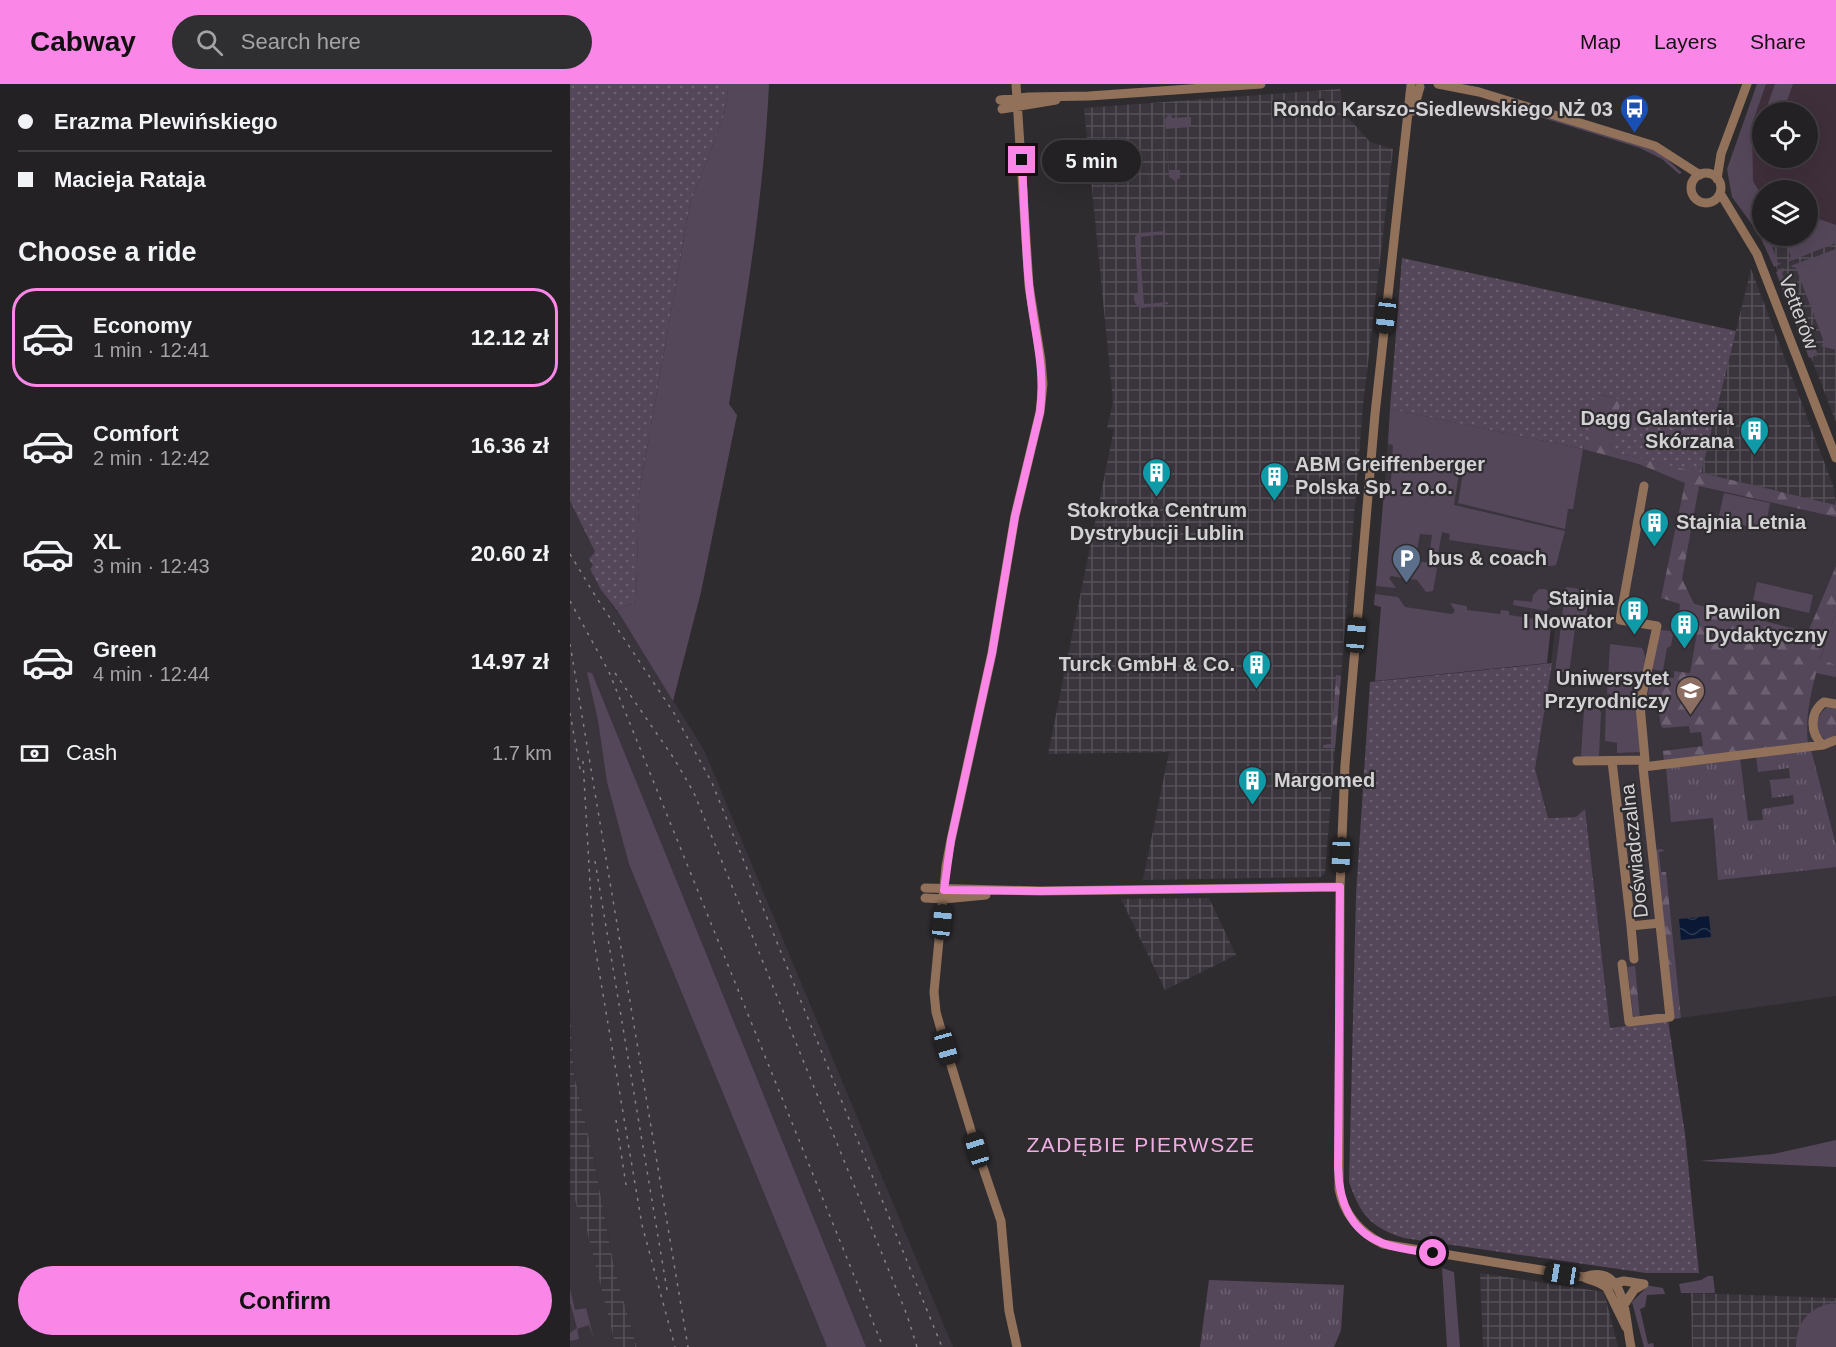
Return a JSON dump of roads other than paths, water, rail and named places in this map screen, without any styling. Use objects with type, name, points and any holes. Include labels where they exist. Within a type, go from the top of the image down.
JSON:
[{"type":"street","points":[[1016,84],[1029,286],[1041,360],[1042,396],[1015,516],[992,653],[951,840],[934,992],[936,1012],[977,1150],[1002,1221],[1009,1311],[1017,1347]]},
{"type":"street","points":[[1001,104],[1064,97],[1261,84]]},
{"type":"street","points":[[1438,84],[1479,92],[1655,146],[1675,160],[1717,179]]},
{"type":"street","points":[[1461,84],[1479,92]]},
{"type":"street","points":[[1675,160],[1692,183],[1691,192],[1696,199],[1703,203],[1712,202],[1720,193],[1717,179],[1721,154],[1747,84]]},
{"type":"street","points":[[1417,85],[1405,140],[1375,414],[1345,765],[1340,887],[1338,1181],[1342,1202],[1348,1215],[1365,1233],[1383,1244],[1584,1277],[1591,1274],[1612,1279],[1610,1286],[1631,1347]]},
{"type":"street","points":[[1692,183],[1721,154]]},
{"type":"street","name":"Vetterów","points":[[1720,193],[1749,237],[1759,257],[1836,458]]},
{"type":"street","name":"Vetterów","points":[[1712,202],[1734,217]]},
{"type":"street","points":[[1577,761],[1644,764],[1640,705],[1657,626],[1620,620],[1644,486]]},
{"type":"street","points":[[1823,746],[1815,736],[1813,725],[1816,710],[1824,702],[1836,704]]},
{"type":"street","name":"Doświadczalna","points":[[1622,964],[1629,1022],[1670,1017],[1644,764],[1823,746],[1836,740]]},
{"type":"street","points":[[1612,761],[1634,958]]},
{"type":"street","points":[[925,893],[1340,887]]},
{"type":"street","points":[[1631,926],[1660,923]]},
{"type":"street","points":[[1610,1286],[1624,1281],[1644,1284],[1634,1290],[1624,1305]]},
{"type":"street","points":[[1610,1286],[1624,1305],[1626,1327]]},
{"type":"water","points":[[1709,916],[1711,937],[1681,940],[1679,919]]},
{"type":"railway","points":[[570,554],[674,713],[712,783],[942,1347]]},
{"type":"railway","points":[[570,601],[609,672],[883,1347]]},
{"type":"railway","points":[[570,644],[688,1347]]},
{"type":"railway","points":[[615,673],[675,760],[694,793],[907,1315],[917,1347]]},
{"type":"railway","points":[[570,713],[580,769]]},
{"type":"railway","points":[[583,761],[593,935],[642,1225],[675,1347]]},
{"type":"railway","points":[[595,861],[667,1290]]},
{"type":"railway","points":[[616,1120],[626,1185]]},
{"type":"place","name":"Rondo Karszo-Siedlewskiego NŻ 03","points":[[1634,134]]},
{"type":"place","name":"Dagg Galanteria Skórzana","points":[[1755,456]]},
{"type":"place","name":"Stokrotka Centrum Dystrybucji Lublin","points":[[1157,498]]},
{"type":"place","name":"ABM Greiffenberger Polska Sp. z o.o.","points":[[1274,502]]},
{"type":"place","name":"Stajnia Letnia","points":[[1655,548]]},
{"type":"place","name":"bus & coach","points":[[1407,584]]},
{"type":"place","name":"Stajnia I Nowator","points":[[1635,636]]},
{"type":"place","name":"Pawilon Dydaktyczny","points":[[1684,650]]},
{"type":"place","name":"Turck GmbH & Co.","points":[[1256,690]]},
{"type":"place","name":"Uniwersytet Przyrodniczy","points":[[1690,716]]},
{"type":"place","name":"Margomed","points":[[1253,806]]},
{"type":"district","name":"ZADĘBIE PIERWSZE","points":[[1141,1145]]}]
